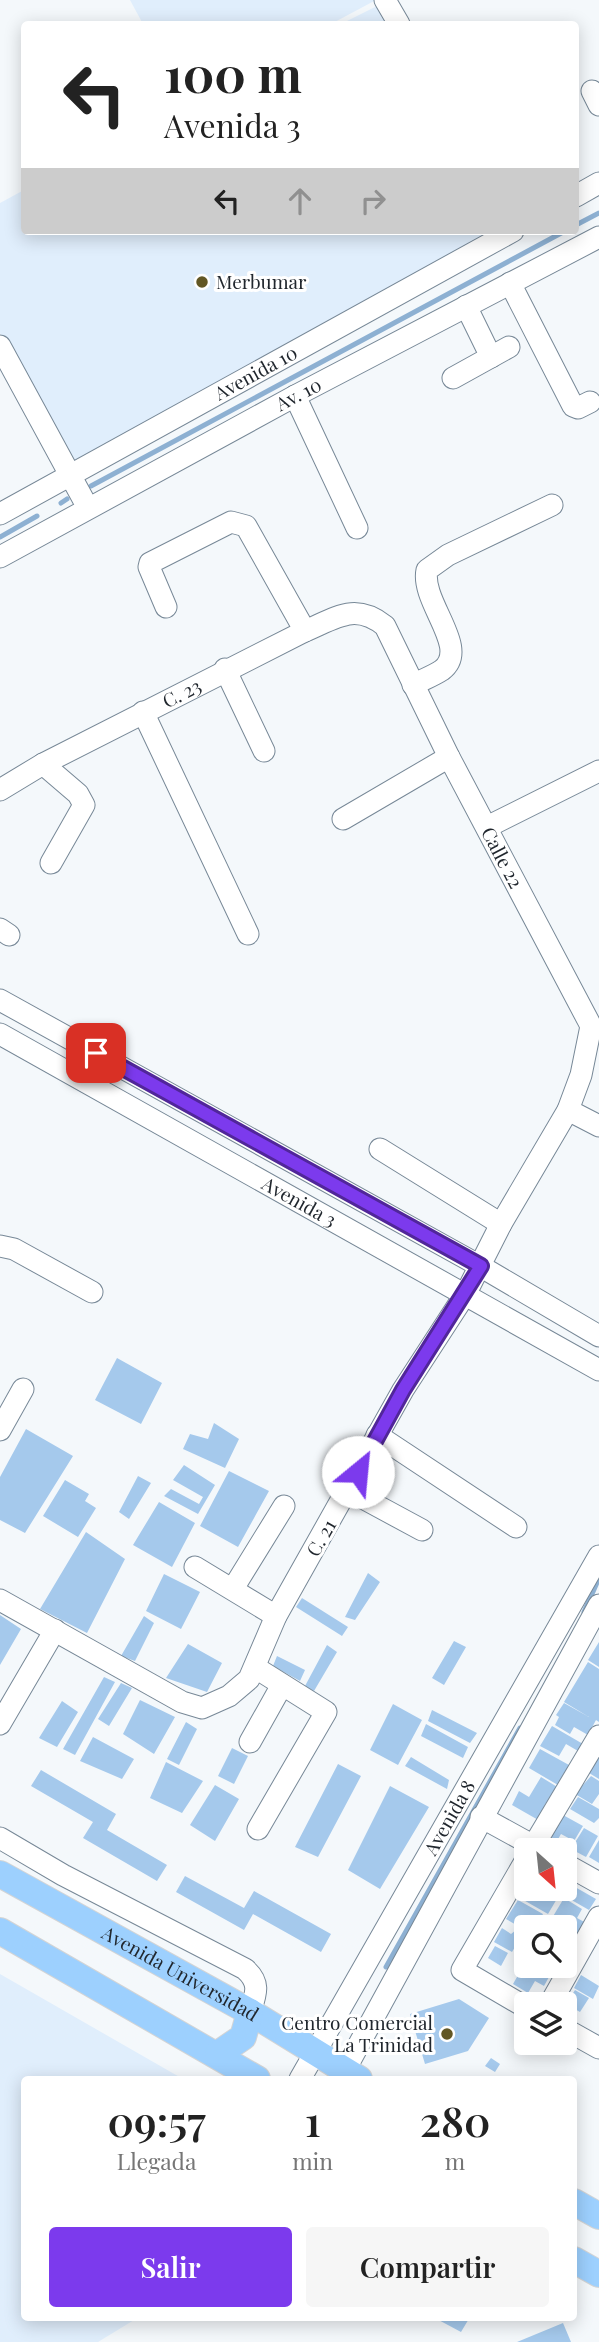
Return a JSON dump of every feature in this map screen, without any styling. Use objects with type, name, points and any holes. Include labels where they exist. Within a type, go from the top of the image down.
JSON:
[{"type":"main road","name":"Avenida Universidad","points":[[0,1874],[250,2012],[348,2076]]},
{"type":"main road","points":[[0,1931],[252,2076]]},
{"type":"main road","points":[[218,2054],[243,2037],[250,2012]]},
{"type":"main road","points":[[577,2204],[599,2216]]},
{"type":"main road","points":[[577,2262],[599,2274]]},
{"type":"street","points":[[385,0],[396,21]]},
{"type":"street","points":[[579,194],[599,183]]},
{"type":"street","name":"Avenida 10","points":[[0,514],[505,235]]},
{"type":"street","name":"Av. 10","points":[[0,557],[295,396],[599,237]]},
{"type":"street","points":[[510,283],[573,406],[578,408],[590,402]]},
{"type":"street","points":[[453,377],[500,352],[466,306]]},
{"type":"street","points":[[0,346],[88,509]]},
{"type":"street","points":[[295,396],[357,528]]},
{"type":"street","points":[[38,493],[58,525]]},
{"type":"street","points":[[413,685],[444,669],[451,657],[452,644],[424,584],[427,570],[448,555],[552,505]]},
{"type":"street","points":[[166,607],[149,565],[231,522],[239,523],[246,526],[305,631]]},
{"type":"street","name":"C. 23","points":[[0,790],[43,764],[225,669],[305,631],[350,612],[371,615]]},
{"type":"street","name":"Calle 22","points":[[371,615],[385,626],[449,757],[591,1026],[581,1075],[568,1110]]},
{"type":"street","points":[[225,669],[264,751]]},
{"type":"street","points":[[143,712],[247,934]]},
{"type":"street","points":[[343,819],[449,757]]},
{"type":"street","points":[[43,764],[78,794],[84,805],[51,863]]},
{"type":"street","points":[[487,827],[599,771]]},
{"type":"street","name":"Avenida 3","points":[[0,1000],[481,1266],[599,1336]]},
{"type":"street","name":"Avenida 3","points":[[0,1034],[599,1370]]},
{"type":"street","points":[[568,1110],[599,1126]]},
{"type":"street","name":"C. 21","points":[[252,1673],[276,1616],[377,1435],[466,1293],[501,1224],[568,1110]]},
{"type":"street","points":[[380,1149],[501,1224]]},
{"type":"street","points":[[0,1246],[14,1249],[92,1292]]},
{"type":"street","points":[[0,1430],[23,1389]]},
{"type":"street","points":[[377,1435],[516,1527]]},
{"type":"street","points":[[348,1490],[422,1530]]},
{"type":"street","points":[[234,1587],[284,1506]]},
{"type":"street","name":"Avenida 8","points":[[302,2076],[599,1556]]},
{"type":"street","points":[[195,1567],[234,1587],[276,1616]]},
{"type":"street","points":[[0,1600],[182,1702],[202,1708],[229,1696],[252,1673],[282,1685],[326,1712],[258,1829]]},
{"type":"street","name":"Avenida 8","points":[[348,2076],[481,1817],[599,1605]]},
{"type":"street","points":[[0,1724],[55,1630]]},
{"type":"street","points":[[250,1742],[282,1685]]},
{"type":"street","points":[[540,1838],[599,1736]]},
{"type":"street","points":[[481,1817],[514,1839]]},
{"type":"street","points":[[0,1839],[63,1875],[245,1969],[254,1977],[258,1989],[250,2012]]},
{"type":"street","points":[[578,1871],[599,1883]]},
{"type":"street","points":[[514,1883],[462,1970],[514,2000]]},
{"type":"street","points":[[557,1992],[599,1917]]},
{"type":"street","points":[[577,2036],[599,2048]]},
{"type":"shaded area","points":[[130,0],[376,0],[337,21],[141,21]]},
{"type":"shaded area","points":[[381,4],[390,21],[347,21]]},
{"type":"shaded area","name":"Merbumar","points":[[21,192],[21,235],[491,235],[70,463],[0,333],[0,203]]},
{"type":"shaded area","points":[[0,1974],[178,2076],[21,2076],[21,2321],[132,2321],[98,2342],[0,2342]]},
{"type":"building","points":[[117,1358],[162,1383],[141,1424],[95,1400]]},
{"type":"building","points":[[214,1423],[239,1439],[225,1468],[183,1449],[190,1434],[208,1439]]},
{"type":"building","points":[[26,1429],[73,1456],[25,1533],[0,1520],[0,1477]]},
{"type":"building","points":[[184,1465],[215,1485],[198,1514],[164,1496],[171,1489],[199,1504],[203,1497],[173,1480]]},
{"type":"building","points":[[229,1471],[269,1491],[238,1547],[200,1526]]},
{"type":"building","points":[[138,1476],[151,1483],[129,1519],[119,1512]]},
{"type":"building","points":[[65,1480],[89,1494],[85,1501],[96,1508],[78,1537],[43,1516]]},
{"type":"building","points":[[159,1502],[195,1523],[172,1567],[133,1545]]},
{"type":"building","points":[[86,1532],[125,1559],[87,1633],[40,1609]]},
{"type":"building","points":[[368,1573],[380,1582],[355,1620],[345,1617]]},
{"type":"building","points":[[164,1574],[200,1592],[181,1629],[146,1611]]},
{"type":"building","points":[[302,1598],[348,1627],[342,1636],[296,1607]]},
{"type":"building","points":[[0,1615],[21,1629],[0,1665]]},
{"type":"building","points":[[144,1616],[154,1623],[135,1661],[121,1656]]},
{"type":"building","points":[[454,1641],[466,1647],[444,1685],[432,1678]]},
{"type":"building","points":[[599,1642],[599,1667],[588,1660]]},
{"type":"building","points":[[188,1644],[222,1663],[207,1692],[166,1678]]},
{"type":"building","points":[[327,1645],[337,1652],[314,1691],[305,1686]]},
{"type":"building","points":[[277,1656],[305,1670],[300,1681],[273,1666]]},
{"type":"building","points":[[588,1662],[599,1669],[599,1722],[596,1720],[588,1735],[574,1727],[570,1734],[555,1725],[559,1717],[556,1715],[564,1703],[589,1717],[564,1702]]},
{"type":"building","points":[[104,1677],[115,1682],[75,1755],[63,1749]]},
{"type":"building","points":[[121,1683],[132,1688],[109,1726],[98,1719]]},
{"type":"building","points":[[140,1700],[175,1717],[154,1754],[123,1734]]},
{"type":"building","points":[[62,1701],[78,1712],[57,1747],[39,1738]]},
{"type":"building","points":[[393,1704],[422,1720],[398,1765],[370,1750]]},
{"type":"building","points":[[432,1710],[477,1733],[470,1743],[428,1721]]},
{"type":"building","points":[[186,1722],[197,1729],[179,1765],[167,1759]]},
{"type":"building","points":[[426,1724],[468,1747],[463,1758],[421,1736]]},
{"type":"building","points":[[552,1726],[583,1744],[578,1751],[566,1744],[559,1756],[540,1746]]},
{"type":"building","points":[[93,1737],[134,1759],[122,1779],[80,1761]]},
{"type":"building","points":[[232,1748],[248,1756],[234,1784],[218,1776]]},
{"type":"building","points":[[540,1749],[569,1765],[562,1776],[568,1780],[563,1788],[529,1768]]},
{"type":"building","points":[[411,1757],[449,1780],[447,1789],[405,1766]]},
{"type":"building","points":[[599,1757],[599,1779],[589,1773]]},
{"type":"building","points":[[166,1762],[203,1781],[182,1813],[150,1798]]},
{"type":"building","points":[[338,1764],[361,1776],[318,1857],[295,1847]]},
{"type":"building","points":[[41,1770],[116,1814],[107,1830],[167,1865],[157,1881],[83,1838],[93,1822],[31,1786]]},
{"type":"building","points":[[591,1776],[599,1781],[599,1794],[592,1804],[575,1794]]},
{"type":"building","points":[[541,1777],[559,1788],[544,1806],[547,1808],[540,1821],[512,1805],[519,1791],[529,1797]]},
{"type":"building","points":[[215,1785],[239,1799],[215,1841],[190,1825]]},
{"type":"building","points":[[390,1786],[429,1807],[380,1889],[348,1870]]},
{"type":"building","points":[[578,1797],[599,1809],[599,1818],[594,1823],[570,1809]]},
{"type":"building","points":[[563,1815],[583,1826],[576,1838],[561,1834],[559,1838],[551,1837]]},
{"type":"building","points":[[584,1828],[598,1836],[586,1857],[578,1853],[578,1838]]},
{"type":"building","points":[[599,1840],[599,1863],[589,1857]]},
{"type":"building","points":[[185,1876],[244,1908],[254,1891],[331,1934],[321,1952],[253,1914],[244,1930],[176,1892]]},
{"type":"building","points":[[578,1889],[596,1899],[589,1910],[573,1901],[578,1900]]},
{"type":"building","points":[[517,1901],[543,1914],[514,1915],[514,1924],[506,1919]]},
{"type":"building","points":[[525,1901],[556,1901],[548,1914]]},
{"type":"building","points":[[562,1901],[569,1901],[582,1909],[577,1918],[577,1915],[554,1915]]},
{"type":"building","points":[[577,1918],[586,1923],[579,1934],[577,1933]]},
{"type":"building","points":[[502,1928],[511,1934],[514,1932],[512,1952],[494,1942]]},
{"type":"building","points":[[495,1946],[508,1953],[501,1966],[488,1958]]},
{"type":"building","points":[[581,1975],[599,1986],[593,1999],[574,1988]]},
{"type":"building","points":[[516,1978],[548,1978],[544,1986],[535,1981],[529,1992],[513,1984]]},
{"type":"building","points":[[575,1990],[589,1998],[580,2012],[577,2010],[577,1992],[574,1992]]},
{"type":"building","name":"Centro Comercial La Trinidad","points":[[459,1999],[489,2018],[468,2051],[425,2064],[410,2014]]},
{"type":"building","points":[[491,2058],[500,2064],[495,2072],[485,2066]]},
{"type":"building","points":[[440,2321],[468,2321],[461,2332]]},
{"type":"building","points":[[563,2323],[571,2342],[517,2342]]},
{"type":"waterway","points":[[579,223],[599,213]]},
{"type":"waterway","points":[[91,486],[558,235]]},
{"type":"waterway","points":[[61,503],[67,499]]},
{"type":"waterway","points":[[0,537],[37,516]]},
{"type":"waterway","points":[[584,1612],[599,1578]]},
{"type":"waterway","points":[[386,1967],[520,1728]]},
{"type":"place","name":"Merbumar","points":[[202,282]]},
{"type":"place","name":"Centro Comercial La Trinidad","points":[[447,2034]]},
{"type":"route","points":[[96,1053],[481,1266],[403,1390],[358,1472]]}]
